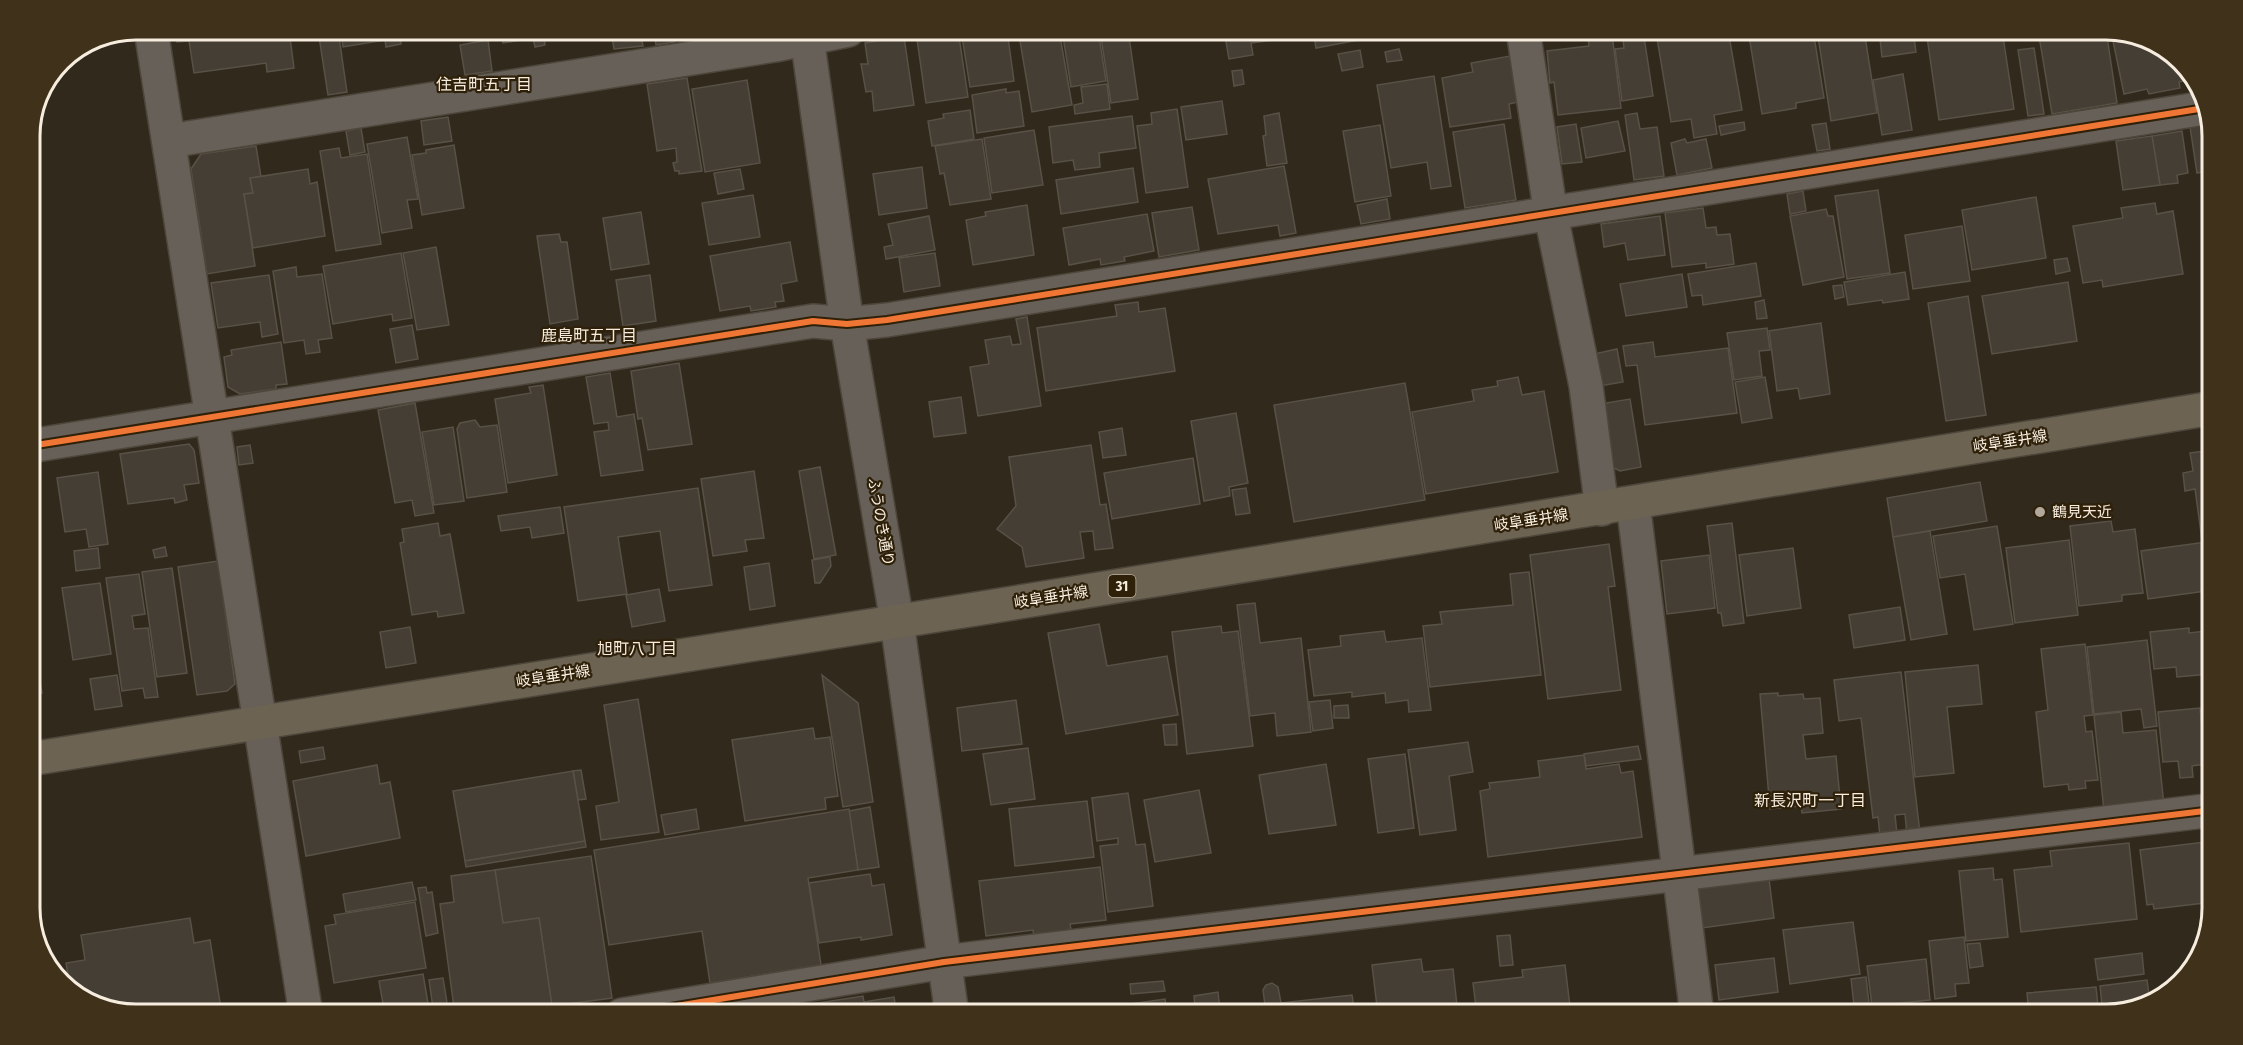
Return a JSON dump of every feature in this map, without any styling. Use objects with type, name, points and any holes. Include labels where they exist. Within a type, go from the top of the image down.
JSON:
[{"type":"main road","name":"岐阜垂井線","points":[[41,757],[897,622],[2202,410]]},
{"type":"street","points":[[153,40],[210,419],[304,1004]]},
{"type":"street","points":[[169,141],[777,40]]},
{"type":"street","name":"ふうのき通り","points":[[808,40],[847,324],[897,622],[950,1004]]},
{"type":"street","points":[[1525,40],[1551,215],[1586,386],[1617,506],[1680,874],[1696,1004]]},
{"type":"street","points":[[41,444],[813,321],[847,324],[887,320],[2198,109]]},
{"type":"street","points":[[689,1004],[944,962],[2202,811]]},
{"type":"building","points":[[177,40],[290,40],[294,68],[267,72],[266,63],[194,73],[189,41],[177,42]]},
{"type":"building","points":[[320,40],[339,40],[347,92],[328,95]]},
{"type":"building","points":[[342,40],[385,40],[343,47]]},
{"type":"building","points":[[385,40],[400,40],[401,44],[386,47]]},
{"type":"building","points":[[488,40],[492,71],[465,75],[460,45]]},
{"type":"building","points":[[503,40],[521,40],[503,43]]},
{"type":"building","points":[[533,40],[544,40],[545,45],[535,47]]},
{"type":"building","points":[[613,40],[642,40],[643,46],[614,49]]},
{"type":"building","points":[[655,40],[675,40],[675,42],[656,45]]},
{"type":"building","points":[[904,40],[914,105],[874,111],[872,91],[866,92],[861,64],[868,64],[865,43]]},
{"type":"building","points":[[917,40],[959,40],[968,97],[926,103]]},
{"type":"building","points":[[963,40],[1008,40],[1014,81],[970,87]]},
{"type":"building","points":[[1020,40],[1061,40],[1072,105],[1032,112]]},
{"type":"building","points":[[1064,40],[1100,40],[1106,81],[1071,87]]},
{"type":"building","points":[[1102,40],[1129,40],[1138,99],[1111,103]]},
{"type":"building","points":[[1226,40],[1273,40],[1251,43],[1253,55],[1229,59]]},
{"type":"building","points":[[1315,40],[1359,40],[1316,48]]},
{"type":"building","points":[[1588,40],[1613,40],[1621,108],[1558,115],[1554,82],[1550,83],[1547,51],[1589,46]]},
{"type":"building","points":[[1623,40],[1645,40],[1653,96],[1622,101],[1615,49],[1624,48]]},
{"type":"building","points":[[1657,40],[1730,40],[1742,110],[1714,115],[1717,134],[1694,138],[1691,119],[1671,122]]},
{"type":"building","points":[[1750,40],[1815,40],[1824,98],[1796,103],[1796,108],[1762,114]]},
{"type":"building","points":[[1819,40],[1866,40],[1877,113],[1831,121]]},
{"type":"building","points":[[1880,40],[1914,40],[1916,52],[1882,57]]},
{"type":"building","points":[[1927,40],[2004,40],[2014,109],[1939,120]]},
{"type":"building","points":[[2040,40],[2108,40],[2117,103],[2052,114]]},
{"type":"building","points":[[2113,41],[2143,48],[2165,60],[2185,81],[2179,82],[2180,88],[2149,94],[2147,89],[2124,94]]},
{"type":"building","points":[[2034,48],[2044,114],[2028,116],[2018,50]]},
{"type":"building","points":[[1399,49],[1402,60],[1387,62],[1385,52]]},
{"type":"building","points":[[1360,50],[1363,67],[1342,71],[1338,54]]},
{"type":"building","points":[[1510,56],[1518,102],[1509,104],[1511,118],[1450,127],[1442,78],[1473,72],[1471,63]]},
{"type":"building","points":[[1242,70],[1244,84],[1234,86],[1232,71]]},
{"type":"building","points":[[1903,74],[1912,130],[1882,135],[1873,80]]},
{"type":"building","points":[[1434,76],[1451,186],[1431,189],[1427,162],[1391,168],[1377,85]]},
{"type":"building","points":[[687,78],[702,171],[679,174],[679,171],[675,171],[673,163],[677,162],[676,148],[657,151],[647,84]]},
{"type":"building","points":[[747,80],[760,163],[705,172],[692,89]]},
{"type":"building","points":[[1107,84],[1110,109],[1075,114],[1074,105],[1083,103],[1081,87]]},
{"type":"building","points":[[1006,89],[1006,93],[1019,91],[1024,126],[977,133],[972,95]]},
{"type":"building","points":[[1222,101],[1227,134],[1186,140],[1181,107]]},
{"type":"building","points":[[1177,109],[1188,187],[1146,193],[1137,126],[1152,124],[1151,113]]},
{"type":"building","points":[[970,110],[974,139],[932,146],[928,121],[944,118],[943,114]]},
{"type":"building","points":[[1279,113],[1287,163],[1267,166],[1263,136],[1266,135],[1264,116]]},
{"type":"building","points":[[1637,113],[1640,129],[1657,127],[1664,176],[1634,180],[1625,115]]},
{"type":"building","points":[[1132,116],[1136,148],[1099,153],[1100,167],[1075,170],[1073,160],[1053,163],[1049,127]]},
{"type":"building","points":[[448,117],[452,141],[424,145],[421,121]]},
{"type":"building","points":[[1618,121],[1625,151],[1586,158],[1581,128]]},
{"type":"building","points":[[1744,122],[1745,130],[1721,135],[1719,126]]},
{"type":"building","points":[[1826,123],[1830,149],[1817,151],[1812,125]]},
{"type":"building","points":[[1504,124],[1516,200],[1465,208],[1453,132]]},
{"type":"building","points":[[1576,124],[1582,162],[1562,164],[1557,127]]},
{"type":"building","points":[[1380,125],[1391,196],[1355,202],[1343,131]]},
{"type":"building","points":[[2202,125],[2202,172],[2197,173],[2190,127]]},
{"type":"building","points":[[361,128],[365,152],[350,155],[346,131]]},
{"type":"building","points":[[1034,130],[1043,185],[992,193],[984,138]]},
{"type":"building","points":[[2182,131],[2188,173],[2177,175],[2178,183],[2160,185],[2152,136]]},
{"type":"building","points":[[2152,136],[2160,185],[2123,190],[2116,141]]},
{"type":"building","points":[[407,137],[418,199],[407,200],[412,228],[382,233],[367,144]]},
{"type":"building","points":[[982,139],[991,199],[950,205],[944,173],[940,174],[935,146]]},
{"type":"building","points":[[1685,139],[1687,143],[1706,139],[1712,168],[1677,175],[1671,143]]},
{"type":"building","points":[[454,145],[464,208],[422,215],[412,155]]},
{"type":"building","points":[[256,146],[261,177],[250,178],[253,193],[244,194],[255,266],[207,274],[191,169],[201,154]]},
{"type":"building","points":[[339,148],[341,158],[367,154],[381,244],[336,251],[320,151]]},
{"type":"building","points":[[1284,166],[1296,233],[1280,236],[1278,225],[1218,234],[1208,179]]},
{"type":"building","points":[[922,167],[927,208],[879,215],[873,174]]},
{"type":"building","points":[[1133,168],[1138,202],[1061,214],[1056,180]]},
{"type":"building","points":[[308,169],[310,184],[317,182],[325,236],[253,248],[244,194],[253,193],[250,178]]},
{"type":"building","points":[[740,169],[744,189],[718,194],[714,173]]},
{"type":"building","points":[[1878,190],[1890,273],[1847,279],[1835,196]]},
{"type":"building","points":[[1803,191],[1806,211],[1790,214],[1787,194]]},
{"type":"building","points":[[753,195],[760,237],[709,245],[702,203]]},
{"type":"building","points":[[2036,197],[2046,258],[1972,270],[1962,210]]},
{"type":"building","points":[[1387,199],[1390,219],[1361,224],[1357,205]]},
{"type":"building","points":[[2155,203],[2157,214],[2173,211],[2183,274],[2103,287],[2102,280],[2083,283],[2073,226],[2123,218],[2121,208]]},
{"type":"building","points":[[1027,205],[1034,255],[973,265],[966,220],[986,216],[985,212]]},
{"type":"building","points":[[1192,207],[1199,250],[1159,257],[1152,213]]},
{"type":"building","points":[[1703,208],[1706,228],[1716,227],[1717,235],[1730,234],[1734,264],[1706,268],[1706,263],[1672,267],[1665,213]]},
{"type":"building","points":[[1826,209],[1828,216],[1833,216],[1844,277],[1803,285],[1790,216]]},
{"type":"building","points":[[641,212],[649,264],[611,270],[603,218]]},
{"type":"building","points":[[1147,214],[1154,251],[1124,257],[1125,261],[1101,265],[1100,259],[1069,265],[1063,228]]},
{"type":"building","points":[[929,216],[935,250],[886,259],[884,247],[893,245],[888,224]]},
{"type":"building","points":[[1660,216],[1665,255],[1628,260],[1625,243],[1604,247],[1601,224]]},
{"type":"building","points":[[1962,226],[1970,281],[1913,289],[1905,235]]},
{"type":"building","points":[[559,234],[561,242],[567,242],[578,319],[550,324],[537,236]]},
{"type":"building","points":[[790,242],[797,281],[781,284],[784,301],[775,302],[776,307],[751,311],[750,306],[720,311],[710,256]]},
{"type":"building","points":[[436,247],[449,325],[417,330],[403,253]]},
{"type":"building","points":[[401,253],[412,318],[393,321],[392,314],[333,324],[323,266]]},
{"type":"building","points":[[935,253],[940,286],[904,292],[899,258]]},
{"type":"building","points":[[2067,258],[2070,271],[2056,274],[2054,260]]},
{"type":"building","points":[[1756,263],[1761,296],[1703,305],[1702,295],[1692,296],[1688,274]]},
{"type":"building","points":[[296,267],[297,277],[322,274],[332,338],[318,340],[320,352],[306,354],[304,340],[284,343],[273,271]]},
{"type":"building","points":[[1905,272],[1909,299],[1848,305],[1844,282]]},
{"type":"building","points":[[1682,274],[1687,307],[1626,316],[1620,284]]},
{"type":"building","points":[[269,275],[278,334],[262,337],[260,322],[218,328],[211,283]]},
{"type":"building","points":[[650,275],[656,321],[623,326],[616,280]]},
{"type":"building","points":[[2068,282],[2077,341],[1992,354],[1982,296]]},
{"type":"building","points":[[1842,285],[1844,297],[1835,299],[1833,286]]},
{"type":"building","points":[[1968,296],[1986,415],[1946,421],[1928,303]]},
{"type":"building","points":[[1764,300],[1767,318],[1757,319],[1755,302]]},
{"type":"building","points":[[1138,302],[1139,312],[1165,308],[1175,371],[1046,391],[1037,328],[1117,316],[1115,305]]},
{"type":"building","points":[[1027,317],[1041,406],[978,416],[970,367],[989,364],[985,340],[1010,336],[1012,345],[1021,344],[1016,319]]},
{"type":"building","points":[[1821,323],[1830,394],[1800,399],[1798,388],[1777,391],[1769,331]]},
{"type":"building","points":[[412,325],[418,359],[396,363],[390,329]]},
{"type":"building","points":[[1767,328],[1770,350],[1759,351],[1762,376],[1734,380],[1727,333]]},
{"type":"building","points":[[281,342],[287,384],[276,385],[276,389],[240,394],[228,387],[224,357],[232,355],[231,350]]},
{"type":"building","points":[[1653,342],[1655,357],[1728,348],[1737,413],[1645,425],[1637,365],[1626,366],[1623,346]]},
{"type":"building","points":[[1617,349],[1623,382],[1600,386],[1594,354]]},
{"type":"building","points":[[679,363],[692,444],[648,450],[642,418],[638,419],[631,371]]},
{"type":"building","points":[[610,373],[617,417],[634,414],[643,470],[601,476],[594,432],[609,430],[608,422],[594,424],[586,377]]},
{"type":"building","points":[[1518,377],[1522,395],[1544,391],[1558,472],[1426,494],[1412,412],[1474,401],[1472,390],[1498,386],[1497,381]]},
{"type":"building","points":[[1765,377],[1772,418],[1742,423],[1735,382]]},
{"type":"building","points":[[1405,383],[1425,500],[1294,522],[1274,405]]},
{"type":"building","points":[[543,385],[557,475],[508,483],[495,399],[531,393],[529,387]]},
{"type":"building","points":[[961,397],[966,433],[934,437],[929,402]]},
{"type":"building","points":[[1630,399],[1641,467],[1620,471],[1610,466],[1600,404]]},
{"type":"building","points":[[415,403],[434,513],[415,516],[412,500],[395,503],[378,410]]},
{"type":"building","points":[[1236,413],[1248,483],[1229,487],[1230,496],[1204,501],[1191,421]]},
{"type":"building","points":[[475,420],[480,427],[497,425],[507,492],[467,498],[457,429],[460,423]]},
{"type":"building","points":[[453,427],[464,501],[434,505],[422,432]]},
{"type":"building","points":[[1122,428],[1126,455],[1103,458],[1099,432]]},
{"type":"building","points":[[189,444],[194,450],[199,483],[184,485],[187,500],[175,503],[174,498],[128,504],[120,454]]},
{"type":"building","points":[[250,445],[253,463],[239,465],[237,447]]},
{"type":"building","points":[[1091,445],[1100,505],[1106,504],[1113,548],[1095,550],[1093,531],[1080,532],[1084,558],[1026,567],[1022,547],[997,529],[1016,506],[1009,457]]},
{"type":"building","points":[[2202,451],[2202,540],[2195,489],[2185,491],[2183,473],[2193,471],[2190,453]]},
{"type":"building","points":[[1193,458],[1200,504],[1112,519],[1104,473]]},
{"type":"building","points":[[820,467],[836,555],[814,559],[799,471]]},
{"type":"building","points":[[754,471],[764,538],[745,540],[747,551],[713,556],[701,479]]},
{"type":"building","points":[[98,472],[108,544],[89,547],[86,529],[65,532],[57,478]]},
{"type":"building","points":[[1980,482],[1987,521],[1893,537],[1887,498]]},
{"type":"building","points":[[698,488],[712,585],[669,591],[660,531],[618,537],[627,594],[578,601],[564,507]]},
{"type":"building","points":[[1246,488],[1250,513],[1236,515],[1232,490]]},
{"type":"building","points":[[560,507],[564,533],[532,538],[530,527],[501,531],[498,516]]},
{"type":"building","points":[[2111,521],[2113,532],[2135,529],[2143,593],[2122,595],[2122,601],[2079,606],[2070,526]]},
{"type":"building","points":[[438,523],[440,536],[450,534],[464,613],[438,617],[437,611],[412,615],[400,543],[404,542],[402,529]]},
{"type":"building","points":[[1732,523],[1744,623],[1723,626],[1721,613],[1718,613],[1707,526]]},
{"type":"building","points":[[1997,526],[2013,624],[1974,630],[1965,574],[1940,578],[1933,536]]},
{"type":"building","points":[[1930,531],[1947,634],[1911,640],[1893,537]]},
{"type":"building","points":[[2069,540],[2078,615],[2015,623],[2006,548]]},
{"type":"building","points":[[2202,543],[2202,592],[2148,599],[2141,551]]},
{"type":"building","points":[[1609,544],[1615,586],[1608,587],[1621,690],[1548,699],[1530,555]]},
{"type":"building","points":[[165,547],[167,556],[155,558],[153,550]]},
{"type":"building","points":[[98,548],[100,568],[76,571],[74,551]]},
{"type":"building","points":[[1793,548],[1801,608],[1747,616],[1739,555]]},
{"type":"building","points":[[1709,555],[1715,608],[1667,614],[1661,561]]},
{"type":"building","points":[[830,557],[831,566],[820,583],[815,583],[812,560]]},
{"type":"building","points":[[218,561],[235,684],[227,691],[197,695],[178,567]]},
{"type":"building","points":[[769,563],[775,606],[750,610],[744,567]]},
{"type":"building","points":[[172,568],[187,673],[157,677],[142,572]]},
{"type":"building","points":[[1529,572],[1541,675],[1430,687],[1423,626],[1442,624],[1440,612],[1513,605],[1510,574]]},
{"type":"building","points":[[139,574],[145,614],[132,616],[134,629],[148,628],[158,697],[145,698],[143,688],[122,691],[106,578]]},
{"type":"building","points":[[100,583],[111,654],[73,660],[62,588]]},
{"type":"building","points":[[659,589],[665,621],[632,627],[626,595]]},
{"type":"building","points":[[1255,603],[1260,643],[1301,638],[1311,732],[1277,736],[1275,713],[1250,716],[1237,605]]},
{"type":"building","points":[[1900,607],[1905,640],[1854,648],[1849,615]]},
{"type":"building","points":[[1099,624],[1107,666],[1167,656],[1178,715],[1066,734],[1048,633]]},
{"type":"building","points":[[1221,626],[1222,633],[1238,631],[1253,746],[1187,754],[1172,632]]},
{"type":"building","points":[[410,627],[416,663],[386,668],[380,632]]},
{"type":"building","points":[[2189,628],[2189,633],[2202,631],[2202,675],[2177,677],[2176,667],[2154,669],[2150,632]]},
{"type":"building","points":[[1384,631],[1386,642],[1422,638],[1431,710],[1409,712],[1408,700],[1386,703],[1385,693],[1352,697],[1352,692],[1314,696],[1308,650],[1341,646],[1340,636]]},
{"type":"building","points":[[2147,640],[2157,726],[2144,728],[2141,709],[2094,714],[2087,647]]},
{"type":"building","points":[[2085,644],[2093,715],[2084,716],[2086,732],[2092,731],[2098,780],[2085,781],[2086,788],[2069,790],[2068,784],[2044,787],[2036,712],[2048,710],[2041,649]]},
{"type":"building","points":[[1978,665],[1982,704],[1947,707],[1954,773],[1915,777],[1905,672]]},
{"type":"building","points":[[1901,672],[1920,833],[1907,834],[1905,814],[1895,815],[1897,834],[1880,836],[1878,817],[1873,818],[1861,718],[1839,721],[1834,680]]},
{"type":"building","points":[[117,675],[122,706],[95,710],[90,679]]},
{"type":"building","points":[[822,675],[858,703],[873,802],[843,807]]},
{"type":"building","points":[[1778,693],[1778,696],[1803,694],[1804,699],[1820,698],[1823,733],[1803,735],[1806,759],[1836,756],[1841,809],[1802,813],[1801,806],[1770,809],[1760,694]]},
{"type":"building","points":[[638,699],[659,832],[601,840],[596,806],[619,802],[604,705]]},
{"type":"building","points":[[1016,700],[1022,744],[962,751],[957,708]]},
{"type":"building","points":[[1330,700],[1333,728],[1313,731],[1309,702]]},
{"type":"building","points":[[1348,705],[1349,718],[1334,718],[1334,706]]},
{"type":"building","points":[[2200,708],[2202,764],[2192,766],[2193,777],[2180,778],[2178,761],[2163,762],[2158,712]]},
{"type":"building","points":[[2121,712],[2123,733],[2156,730],[2164,805],[2104,811],[2094,715]]},
{"type":"building","points":[[1176,724],[1177,745],[1165,745],[1163,725]]},
{"type":"building","points":[[813,728],[815,739],[830,737],[838,796],[825,798],[826,809],[745,821],[732,740]]},
{"type":"building","points":[[1468,742],[1473,772],[1449,776],[1456,830],[1420,835],[1408,750]]},
{"type":"building","points":[[1638,746],[1641,759],[1586,766],[1584,754]]},
{"type":"building","points":[[323,747],[325,759],[301,763],[299,751]]},
{"type":"building","points":[[1028,748],[1035,799],[991,805],[983,754]]},
{"type":"building","points":[[1405,754],[1414,828],[1378,833],[1368,759]]},
{"type":"building","points":[[1584,755],[1586,769],[1619,764],[1621,773],[1633,771],[1642,837],[1488,857],[1480,791],[1490,789],[1489,783],[1540,777],[1538,761]]},
{"type":"building","points":[[1326,764],[1336,825],[1269,834],[1259,775]]},
{"type":"building","points":[[377,765],[380,784],[390,782],[400,838],[306,856],[293,781]]},
{"type":"building","points":[[581,770],[586,799],[578,800],[573,771]]},
{"type":"building","points":[[573,771],[585,841],[465,861],[453,791]]},
{"type":"building","points":[[1199,790],[1211,853],[1155,862],[1144,800]]},
{"type":"building","points":[[1128,793],[1136,845],[1145,844],[1153,906],[1108,912],[1100,846],[1118,844],[1118,838],[1097,841],[1092,798]]},
{"type":"building","points":[[1087,801],[1094,857],[1015,866],[1009,809]]},
{"type":"building","points":[[870,807],[879,867],[858,870],[849,811]]},
{"type":"building","points":[[696,809],[699,829],[665,835],[661,815]]},
{"type":"building","points":[[849,809],[858,870],[808,878],[821,965],[710,983],[702,931],[609,945],[594,850]]},
{"type":"building","points":[[585,841],[586,847],[466,867],[465,861]]},
{"type":"building","points":[[2202,842],[2202,903],[2154,909],[2153,904],[2147,905],[2140,850]]},
{"type":"building","points":[[2129,843],[2137,919],[2021,932],[2014,870],[2052,866],[2050,851]]},
{"type":"building","points":[[591,856],[612,998],[552,1004],[539,918],[503,923],[495,870]]},
{"type":"building","points":[[1100,867],[1106,920],[1070,924],[1072,935],[1034,939],[1033,930],[986,936],[979,881]]},
{"type":"building","points":[[1993,868],[1994,880],[2002,879],[2008,937],[1966,941],[1959,871]]},
{"type":"building","points":[[495,870],[503,923],[539,918],[552,1004],[454,1004],[440,904],[454,902],[451,876]]},
{"type":"building","points":[[870,874],[872,886],[884,884],[892,935],[819,943],[809,883]]},
{"type":"building","points":[[1769,879],[1774,918],[1702,928],[1696,889]]},
{"type":"building","points":[[412,882],[416,900],[346,912],[343,894]]},
{"type":"building","points":[[426,887],[427,893],[432,892],[438,933],[426,936],[418,888]]},
{"type":"building","points":[[415,902],[426,968],[334,983],[325,926],[336,924],[334,915]]},
{"type":"building","points":[[190,918],[194,943],[210,940],[220,1004],[118,1003],[89,992],[68,976],[66,963],[85,960],[81,935]]},
{"type":"building","points":[[1853,922],[1860,974],[1790,984],[1783,930]]},
{"type":"building","points":[[1510,935],[1513,965],[1500,966],[1497,936]]},
{"type":"building","points":[[1964,937],[1969,983],[1955,984],[1956,996],[1935,999],[1929,941]]},
{"type":"building","points":[[1980,943],[1983,966],[1970,968],[1967,944]]},
{"type":"building","points":[[2142,953],[2144,974],[2098,980],[2095,959]]},
{"type":"building","points":[[1774,958],[1778,992],[1719,1000],[1715,965]]},
{"type":"building","points":[[1421,959],[1423,972],[1453,969],[1457,1004],[1377,1004],[1372,965]]},
{"type":"building","points":[[1926,959],[1930,1000],[1872,1004],[1867,966]]},
{"type":"building","points":[[1565,965],[1570,1004],[1476,1004],[1473,983],[1523,977],[1522,970]]},
{"type":"building","points":[[423,974],[428,1004],[383,1004],[379,981]]},
{"type":"building","points":[[1866,977],[1869,1003],[1854,1004],[1851,979]]},
{"type":"building","points":[[443,978],[447,1004],[432,1004],[429,980]]},
{"type":"building","points":[[2147,980],[2149,994],[2119,1004],[2102,1004],[2100,986]]},
{"type":"building","points":[[1163,981],[1165,991],[1131,994],[1130,984]]},
{"type":"building","points":[[1272,983],[1278,987],[1281,1003],[1352,995],[1353,1004],[1265,1004],[1263,990],[1266,985]]},
{"type":"building","points":[[2096,987],[2098,1004],[2028,1004],[2027,993]]},
{"type":"building","points":[[1218,992],[1219,1004],[1195,1004],[1194,996]]},
{"type":"building","points":[[863,996],[864,1002],[894,997],[895,1004],[812,1004]]},
{"type":"building","points":[[1165,999],[1166,1004],[1131,1004]]},
{"type":"cycle path","points":[[41,444],[813,321],[847,324],[887,320],[2198,109]]},
{"type":"cycle path","points":[[689,1004],[944,962],[2202,811]]},
{"type":"place","name":"鶴見天近","points":[[2040,512]]},
{"type":"district","name":"住吉町五丁目","points":[[484,84]]},
{"type":"district","name":"鹿島町五丁目","points":[[589,335]]},
{"type":"district","name":"旭町八丁目","points":[[637,648]]},
{"type":"district","name":"新長沢町一丁目","points":[[1810,800]]}]
